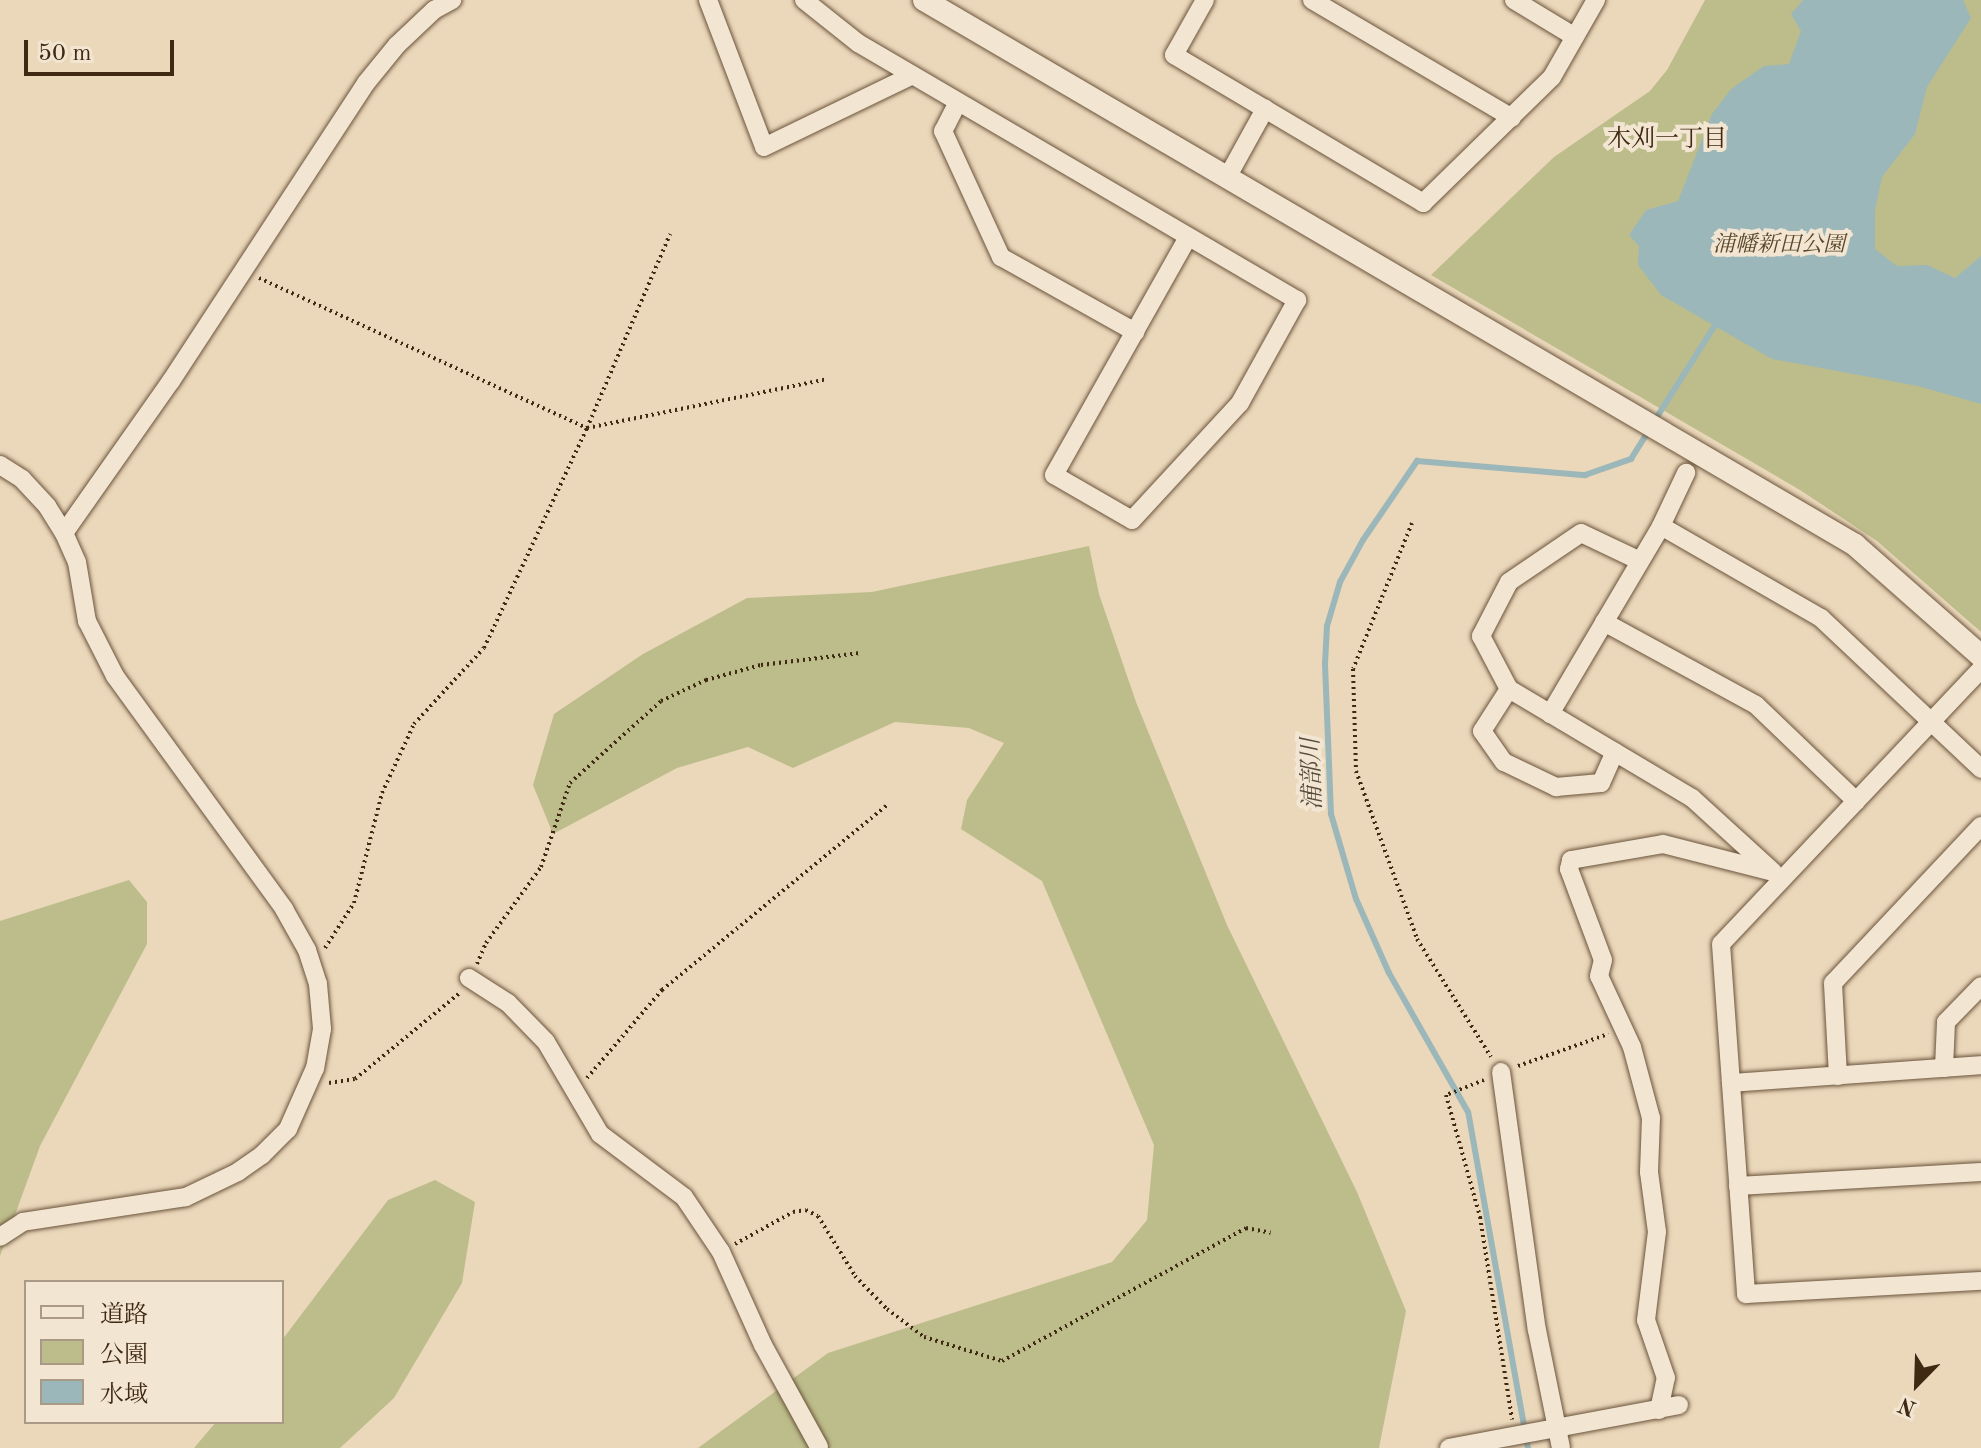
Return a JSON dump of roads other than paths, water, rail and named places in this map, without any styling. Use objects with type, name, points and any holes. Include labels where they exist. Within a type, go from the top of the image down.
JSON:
[{"type":"street","points":[[64,533],[243,271],[366,83],[397,45],[434,10],[452,0]]},
{"type":"street","points":[[708,0],[764,147],[913,75]]},
{"type":"street","points":[[804,0],[858,43],[1297,300],[1240,403],[1132,520],[1054,475],[1188,237]]},
{"type":"street","points":[[924,0],[1855,545],[1981,656]]},
{"type":"street","points":[[1205,0],[1174,55],[1423,203],[1552,77],[1596,0]]},
{"type":"street","points":[[1312,0],[1512,118]]},
{"type":"street","points":[[1514,0],[1575,37]]},
{"type":"street","points":[[958,102],[943,131],[1001,257],[1135,332]]},
{"type":"street","points":[[1228,176],[1265,109]]},
{"type":"street","points":[[0,465],[22,479],[47,506],[77,562],[87,621],[115,676],[284,909],[312,967],[322,1029],[310,1082],[288,1129],[262,1155],[220,1181],[186,1197],[23,1222],[0,1237]]},
{"type":"street","points":[[1550,714],[1661,526],[1686,473]]},
{"type":"street","points":[[1661,526],[1821,618],[1981,769]]},
{"type":"street","points":[[1640,561],[1581,533],[1509,582],[1481,636],[1509,689],[1692,798],[1778,876]]},
{"type":"street","points":[[1604,622],[1756,705],[1856,801]]},
{"type":"street","points":[[1981,669],[1856,801],[1778,876],[1721,944],[1746,1294],[1981,1281]]},
{"type":"street","points":[[1509,689],[1482,731],[1504,762],[1556,787],[1601,783],[1615,752]]},
{"type":"street","points":[[1838,1076],[1833,983],[1981,826]]},
{"type":"street","points":[[1659,1410],[1666,1378],[1646,1320],[1657,1232],[1649,1172],[1651,1118],[1632,1047],[1599,976],[1603,960],[1569,869],[1571,860],[1663,844],[1778,876]]},
{"type":"street","points":[[469,978],[508,1003],[546,1042],[600,1134],[684,1197],[721,1252],[763,1345],[819,1447]]},
{"type":"street","points":[[1944,1068],[1946,1022],[1981,986]]},
{"type":"street","points":[[1731,1083],[1981,1065]]},
{"type":"street","points":[[1501,1072],[1537,1330],[1561,1448]]},
{"type":"street","points":[[1738,1186],[1981,1172]]},
{"type":"street","points":[[1449,1448],[1679,1405]]},
{"type":"water","points":[[1803,0],[1963,0],[1971,18],[1927,87],[1915,134],[1882,177],[1875,210],[1875,249],[1897,266],[1927,265],[1955,278],[1981,256],[1981,404],[1918,386],[1772,359],[1661,295],[1638,265],[1639,246],[1629,235],[1646,210],[1678,201],[1712,114],[1731,89],[1764,66],[1789,64],[1801,31],[1791,14]]},
{"type":"waterway","name":"浦部川","points":[[1655,420],[1715,325]]},
{"type":"waterway","name":"浦部川","points":[[1528,1448],[1468,1112],[1389,973],[1356,899],[1331,814],[1325,664],[1327,626],[1340,582],[1363,540],[1417,461],[1585,475],[1631,459],[1649,430]]},
{"type":"district","name":"木刈一丁目","points":[[1667,141]]},
{"type":"park label","name":"浦幡新田公園","points":[[1779,246]]}]
